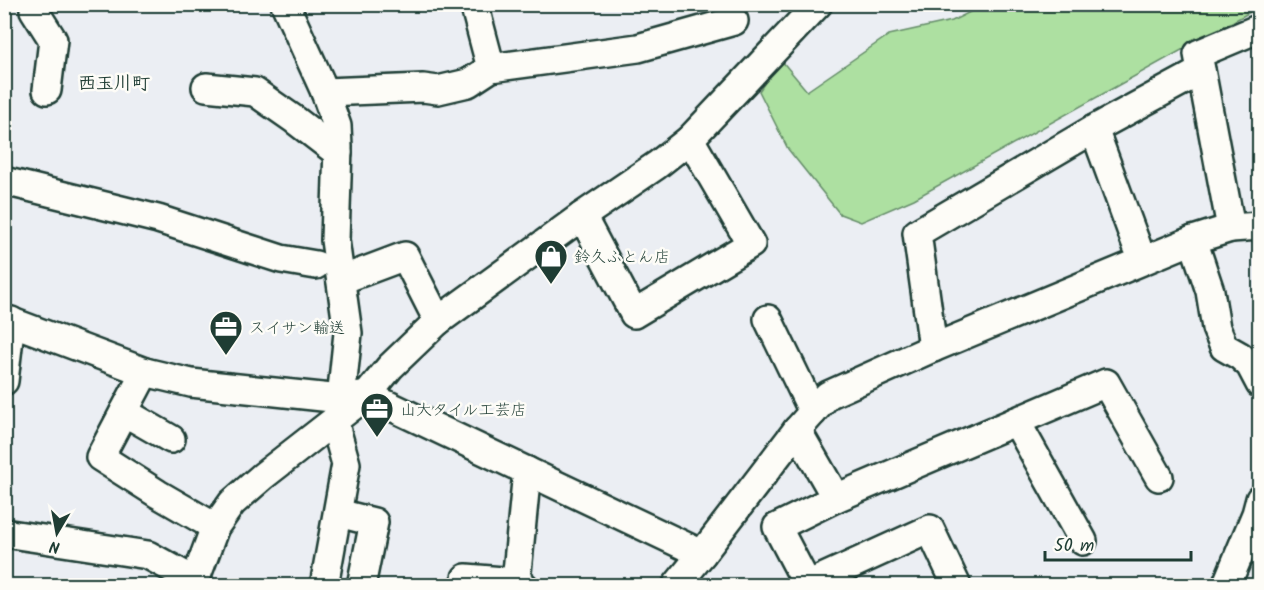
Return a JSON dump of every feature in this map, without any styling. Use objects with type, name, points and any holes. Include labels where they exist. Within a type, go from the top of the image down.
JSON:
[{"type":"street","points":[[35,4],[34,10],[53,40],[47,90]]},
{"type":"street","points":[[285,4],[325,92],[337,126],[335,240],[348,333],[346,464],[324,585]]},
{"type":"street","points":[[474,4],[491,69]]},
{"type":"street","points":[[4,533],[148,555],[194,583],[215,527],[232,503],[347,405],[438,321],[690,139],[811,7]]},
{"type":"street","points":[[325,92],[423,88],[438,90],[468,83],[491,69],[638,48],[734,21]]},
{"type":"street","points":[[1231,228],[1198,54],[1260,27]]},
{"type":"street","points":[[933,348],[917,233],[1094,129],[1201,71]]},
{"type":"street","points":[[206,87],[255,92],[338,153]]},
{"type":"street","points":[[1094,129],[1137,246]]},
{"type":"street","points":[[582,216],[634,314],[751,244],[690,139]]},
{"type":"street","points":[[4,181],[158,219],[281,260],[316,265]]},
{"type":"street","points":[[676,585],[828,395],[933,348],[1193,240],[1231,228],[1260,226]]},
{"type":"street","points":[[1193,240],[1210,291],[1216,328],[1224,347],[1250,358],[1250,366],[1260,384]]},
{"type":"street","points":[[341,280],[405,256],[438,321]]},
{"type":"street","points":[[768,319],[836,498]]},
{"type":"street","points":[[4,381],[8,320],[145,372],[191,383],[347,405],[527,471],[702,554]]},
{"type":"street","points":[[145,372],[100,457],[215,527]]},
{"type":"street","points":[[957,585],[930,529],[808,585],[777,527],[836,498],[1106,383],[1159,477]]},
{"type":"street","points":[[124,412],[171,439]]},
{"type":"street","points":[[1016,421],[1083,541]]},
{"type":"street","points":[[466,578],[518,584],[527,471]]},
{"type":"street","points":[[1226,585],[1251,551],[1260,499]]},
{"type":"street","points":[[338,513],[374,522],[361,585]]},
{"type":"green space","points":[[984,5],[1259,5],[1259,7],[914,199],[861,222],[840,214],[788,149],[759,91],[781,60],[807,91],[889,35],[952,21]]},
{"type":"place","name":"鈴久ふとん店","points":[[551,285]]},
{"type":"place","name":"スイサン輸送","points":[[226,356]]},
{"type":"place","name":"山大タイル工芸店","points":[[377,438]]},
{"type":"district","name":"西玉川町","points":[[114,83]]}]
